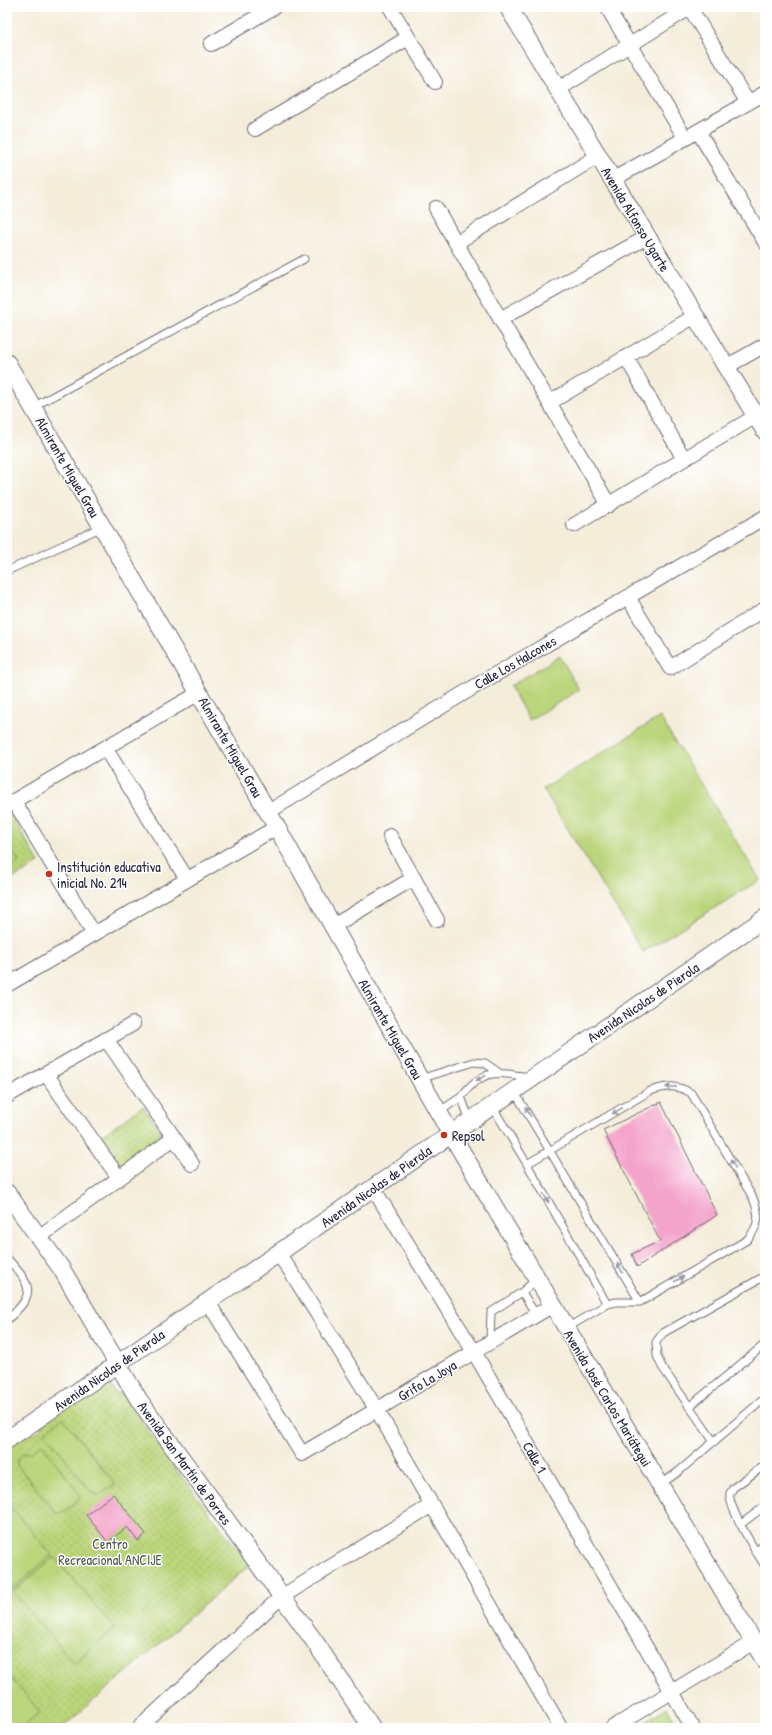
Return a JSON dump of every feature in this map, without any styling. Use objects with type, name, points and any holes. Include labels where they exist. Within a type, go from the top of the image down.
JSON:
[{"type":"street","points":[[211,44],[274,7]]},
{"type":"street","points":[[390,7],[435,82]]},
{"type":"street","name":"Avenida Alfonso Ugarte","points":[[508,7],[765,431]]},
{"type":"street","points":[[607,7],[685,138]]},
{"type":"street","points":[[557,90],[691,7],[748,103]]},
{"type":"street","points":[[255,129],[408,38]]},
{"type":"street","points":[[612,180],[765,93]]},
{"type":"street","points":[[698,131],[765,242]]},
{"type":"street","points":[[456,243],[598,156]]},
{"type":"street","points":[[436,208],[608,505]]},
{"type":"street","points":[[500,319],[647,237]]},
{"type":"street","points":[[549,404],[695,316]]},
{"type":"street","points":[[726,367],[765,345]]},
{"type":"street","points":[[626,357],[684,459]]},
{"type":"street","name":"Almirante Miguel Grau","points":[[7,363],[277,827],[451,1134]]},
{"type":"street","points":[[574,525],[756,416]]},
{"type":"street","name":"Calle Los Halcones","points":[[268,812],[484,681],[765,517]]},
{"type":"street","points":[[628,597],[670,668],[765,609]]},
{"type":"street","points":[[94,934],[10,803],[199,693]]},
{"type":"street","points":[[105,748],[187,879]]},
{"type":"street","points":[[7,985],[277,827]]},
{"type":"street","points":[[390,836],[437,920]]},
{"type":"street","points":[[333,926],[414,878]]},
{"type":"street","name":"Avenida Nicolas de Pierola","points":[[7,1440],[765,918]]},
{"type":"street","points":[[7,1096],[133,1024]]},
{"type":"street","points":[[106,1039],[192,1164]]},
{"type":"street","points":[[46,1074],[119,1178]]},
{"type":"street","name":"Avenida José Carlos Mariátegui","points":[[451,1134],[765,1662]]},
{"type":"street","points":[[39,1237],[174,1138]]},
{"type":"street","name":"Calle 1","points":[[373,1188],[474,1352],[693,1728]]},
{"type":"street","name":"Avenida San Martín de Porres","points":[[7,1193],[61,1268],[117,1365],[140,1400],[280,1597],[315,1642],[372,1728]]},
{"type":"street","points":[[278,1254],[377,1410],[561,1728]]},
{"type":"street","name":"Grifo La Joya","points":[[208,1302],[302,1454],[553,1305]]},
{"type":"street","points":[[139,1728],[280,1597],[432,1505]]},
{"type":"street","points":[[612,1728],[754,1642]]},
{"type":"lane","points":[[33,407],[304,259]]},
{"type":"lane","points":[[7,571],[102,527]]},
{"type":"lane","points":[[420,1079],[474,1062],[485,1063],[498,1072]]},
{"type":"lane","points":[[439,1112],[461,1097],[471,1084],[483,1076],[498,1072],[533,1078]]},
{"type":"lane","points":[[527,1164],[650,1091],[671,1086],[681,1087],[691,1093],[757,1207],[758,1220],[756,1230],[748,1240],[640,1302],[616,1302],[607,1304],[566,1328]]},
{"type":"lane","points":[[514,1090],[640,1302]]},
{"type":"lane","points":[[461,1097],[471,1120]]},
{"type":"lane","points":[[492,1106],[607,1304]]},
{"type":"lane","points":[[7,1258],[24,1276],[28,1288],[27,1299],[7,1320]]},
{"type":"lane","points":[[714,1442],[662,1367],[657,1356],[656,1342],[663,1333],[765,1276]]},
{"type":"lane","points":[[490,1343],[491,1312],[522,1292],[537,1279]]},
{"type":"lane","points":[[522,1292],[536,1315]]},
{"type":"lane","points":[[689,1407],[765,1344]]},
{"type":"lane","points":[[660,1485],[714,1442],[765,1398]]},
{"type":"lane","points":[[765,1465],[734,1488],[730,1493],[741,1524],[755,1552],[765,1566]]},
{"type":"lane","points":[[741,1524],[765,1506]]},
{"type":"lane","points":[[755,1552],[765,1544]]},
{"type":"green space","points":[[560,656],[579,690],[529,720],[510,686]]},
{"type":"green space","points":[[660,717],[760,880],[643,952],[543,789]]},
{"type":"green space","points":[[10,812],[39,863],[7,882],[7,813]]},
{"type":"green space","points":[[7,841],[19,862],[7,869]]},
{"type":"green space","points":[[143,1106],[163,1134],[121,1165],[100,1137]]},
{"type":"green space","name":"Centro Recreacional ANCIJE","points":[[112,1378],[108,1381],[116,1394],[121,1392],[170,1462],[250,1565],[62,1728],[7,1728],[7,1446],[25,1434],[36,1433],[43,1426],[46,1419]]},
{"type":"green space","points":[[63,1418],[115,1484],[100,1495],[92,1493],[45,1432]]},
{"type":"green space","points":[[42,1444],[80,1495],[70,1507],[57,1514],[17,1465],[18,1459],[22,1454],[32,1452]]},
{"type":"green space","points":[[7,1503],[52,1555],[11,1590],[7,1585]]},
{"type":"green space","points":[[54,1557],[115,1628],[74,1663],[13,1592]]},
{"type":"green space","points":[[7,1673],[40,1712],[21,1728],[7,1728]]},
{"type":"green space","points":[[667,1707],[679,1728],[634,1728]]},
{"type":"building","points":[[661,1102],[717,1215],[637,1267],[632,1254],[660,1241],[603,1130]]},
{"type":"building","points":[[113,1494],[146,1534],[138,1541],[127,1527],[108,1542],[86,1515]]},
{"type":"place","name":"Institución educativa inicial No. 214","points":[[49,874]]},
{"type":"place","name":"Repsol","points":[[444,1135]]}]
